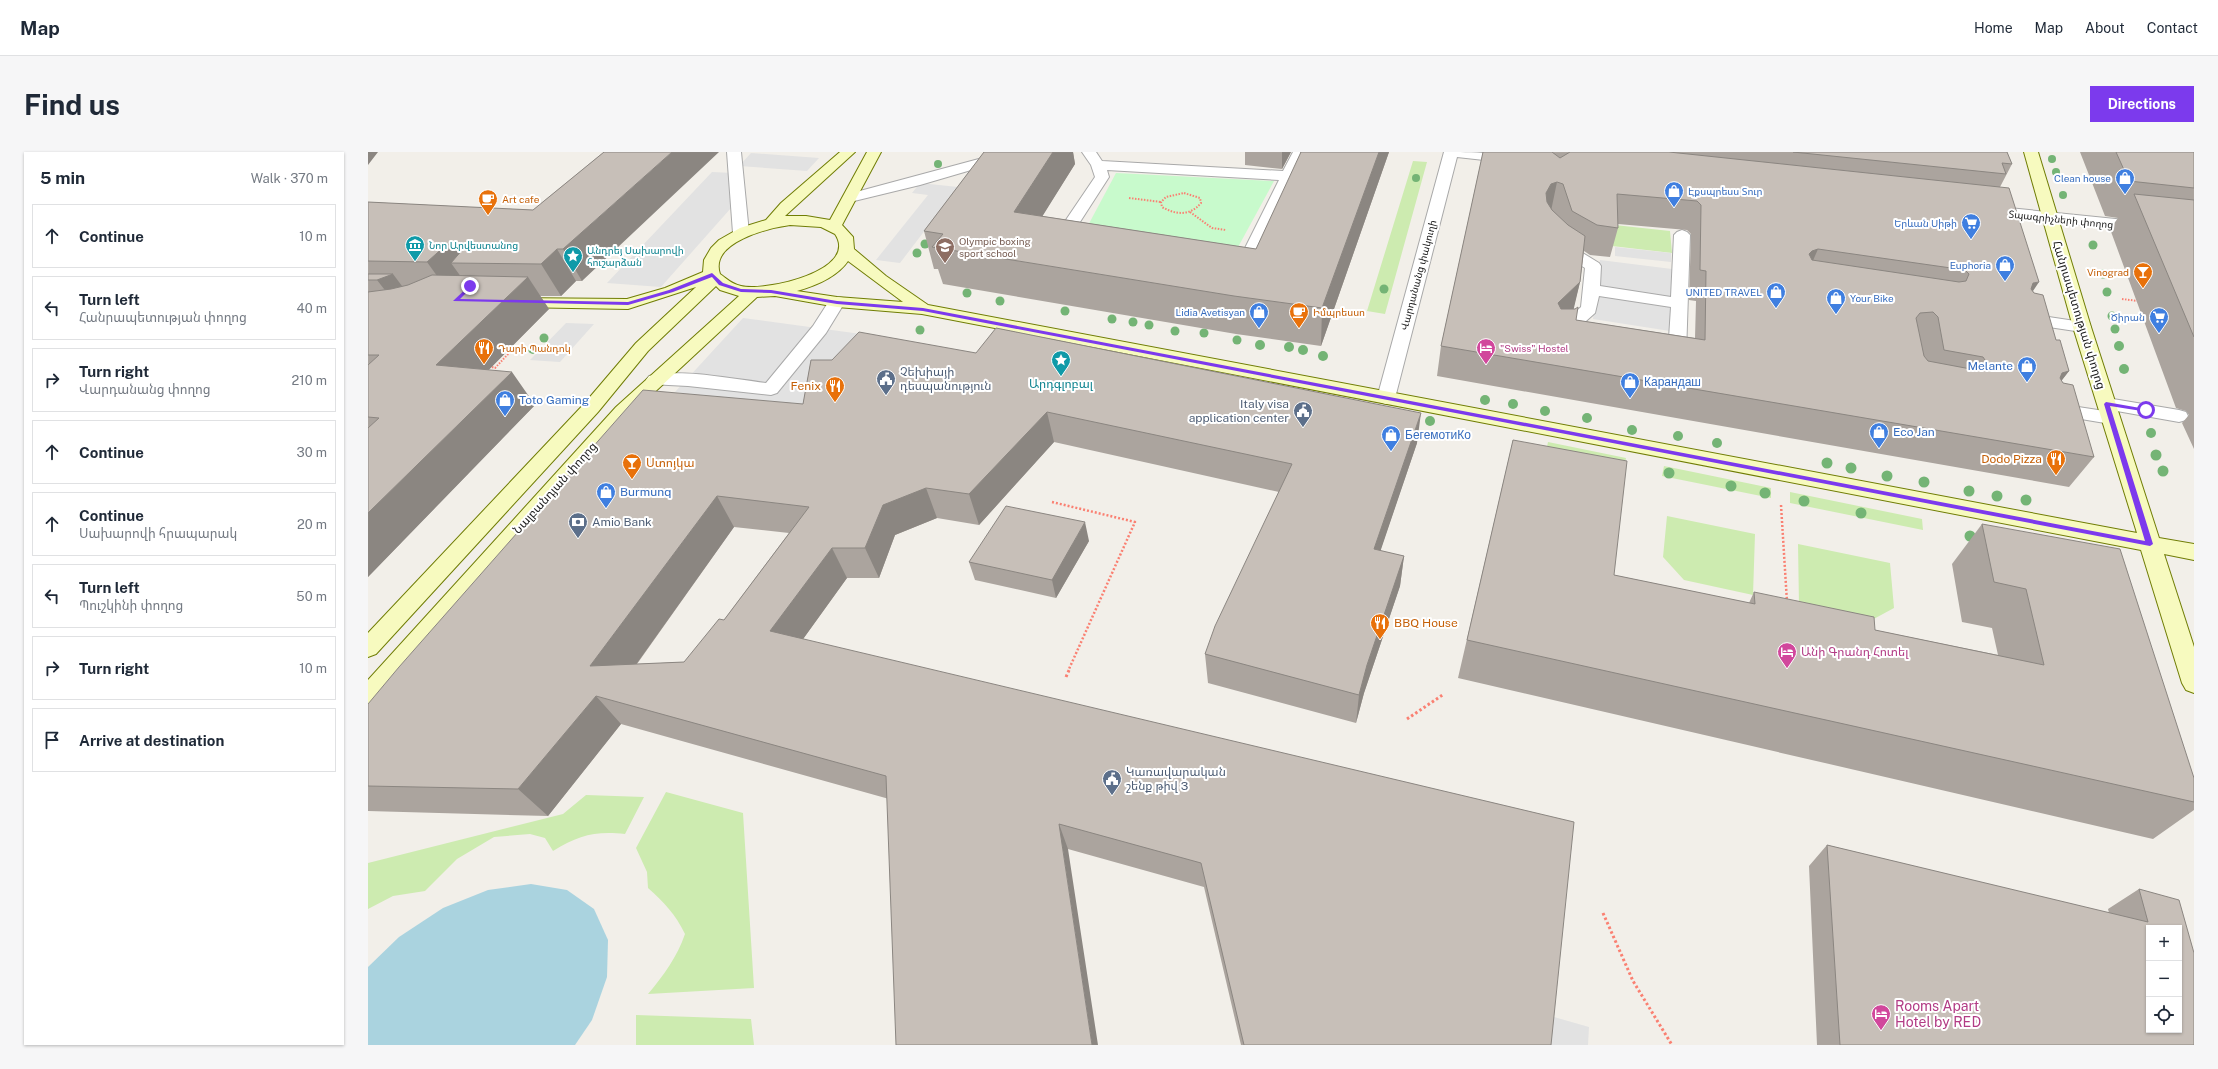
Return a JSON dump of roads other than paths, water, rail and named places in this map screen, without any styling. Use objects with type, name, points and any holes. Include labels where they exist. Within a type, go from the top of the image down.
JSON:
[{"type":"street","points":[[734,152],[742,233]]},
{"type":"street","points":[[772,223],[786,206],[848,152]]},
{"type":"street","points":[[834,227],[874,152]]},
{"type":"street","points":[[1082,245],[1059,242],[1102,177],[1098,165],[1089,152]]},
{"type":"street","points":[[1219,267],[1242,270],[1300,152]]},
{"type":"street","points":[[1450,152],[1528,161]]},
{"type":"street","name":"Վարդանանց փակուղի","points":[[1386,398],[1450,152]]},
{"type":"street","name":"Հանրապետության փողոց","points":[[2031,152],[2082,327],[2194,683]]},
{"type":"street","points":[[850,198],[915,182],[990,160]]},
{"type":"street","points":[[1098,165],[1288,176]]},
{"type":"street","name":"Տպագրիչների փողոց","points":[[1976,210],[2194,232]]},
{"type":"street","points":[[807,220],[834,227],[843,234],[847,242],[846,251],[840,262],[822,275],[803,284],[771,291],[753,292],[730,288],[714,276],[710,266],[719,249],[742,233],[772,223],[807,220]]},
{"type":"street","points":[[1552,233],[1558,246],[1593,266],[1592,290],[1589,309],[1562,334]]},
{"type":"street","points":[[1677,354],[1682,235]]},
{"type":"street","points":[[846,251],[880,279],[923,309]]},
{"type":"street","points":[[502,302],[628,304],[714,276]]},
{"type":"street","points":[[368,648],[591,408],[642,347],[714,276]]},
{"type":"street","points":[[1592,290],[1679,303]]},
{"type":"street","points":[[771,291],[837,302],[923,309],[2194,552]]},
{"type":"street","name":"Նալբանդյան փողոց","points":[[368,696],[623,411],[655,380],[753,292]]},
{"type":"street","points":[[655,380],[688,380],[771,389],[820,329],[837,302]]},
{"type":"street","points":[[2021,318],[2082,327]]},
{"type":"street","points":[[2048,408],[2179,416]]},
{"type":"water","points":[[531,884],[567,890],[594,909],[608,940],[607,977],[592,1020],[575,1045],[368,1045],[368,967],[399,937],[443,908],[488,890]]},
{"type":"place","name":"Clean house","points":[[2125,195]]},
{"type":"place","name":"Էքսպրեսս Տուր","points":[[1674,208]]},
{"type":"place","name":"Art cafe","points":[[488,216]]},
{"type":"place","name":"Երևան Սիթի","points":[[1971,240]]},
{"type":"place","name":"Նոր Արվեստանոց","points":[[415,262]]},
{"type":"place","name":"Olympic boxing sport school","points":[[945,264]]},
{"type":"place","name":"Անդրեյ Սախարովի հուշարձան","points":[[573,273]]},
{"type":"place","name":"Euphoria","points":[[2005,282]]},
{"type":"place","name":"Vinograd","points":[[2143,289]]},
{"type":"place","name":"UNITED TRAVEL","points":[[1776,309]]},
{"type":"place","name":"Your Bike","points":[[1836,315]]},
{"type":"place","name":"Lidia Avetisyan","points":[[1259,329]]},
{"type":"place","name":"Իմպրեսսո","points":[[1299,329]]},
{"type":"place","name":"Ծիրան","points":[[2159,334]]},
{"type":"place","name":"Դարի Պանդոկ","points":[[484,365]]},
{"type":"place","name":"\"Swiss\" Hostel","points":[[1486,365]]},
{"type":"place","name":"Արդգլոբալ","points":[[1061,377]]},
{"type":"place","name":"Melante","points":[[2027,383]]},
{"type":"place","name":"Չեխիայի դեսպանություն","points":[[886,396]]},
{"type":"place","name":"Карандаш","points":[[1630,399]]},
{"type":"place","name":"Fenix","points":[[835,403]]},
{"type":"place","name":"Toto Gaming","points":[[505,417]]},
{"type":"place","name":"Italy visa application center","points":[[1303,428]]},
{"type":"place","name":"Eco Jan","points":[[1879,449]]},
{"type":"place","name":"БегемотиКо","points":[[1391,452]]},
{"type":"place","name":"Dodo Pizza","points":[[2056,476]]},
{"type":"place","name":"Ստոյկա","points":[[632,480]]},
{"type":"place","name":"Burmunq","points":[[606,509]]},
{"type":"place","name":"Amio Bank","points":[[578,539]]},
{"type":"place","name":"BBQ House","points":[[1380,640]]},
{"type":"place","name":"Անի Գրանդ Հոտել","points":[[1787,669]]},
{"type":"place","name":"Կառավարական շենք թիվ 3","points":[[1112,796]]},
{"type":"place","name":"Rooms Apart Hotel by RED","points":[[1881,1031]]}]
